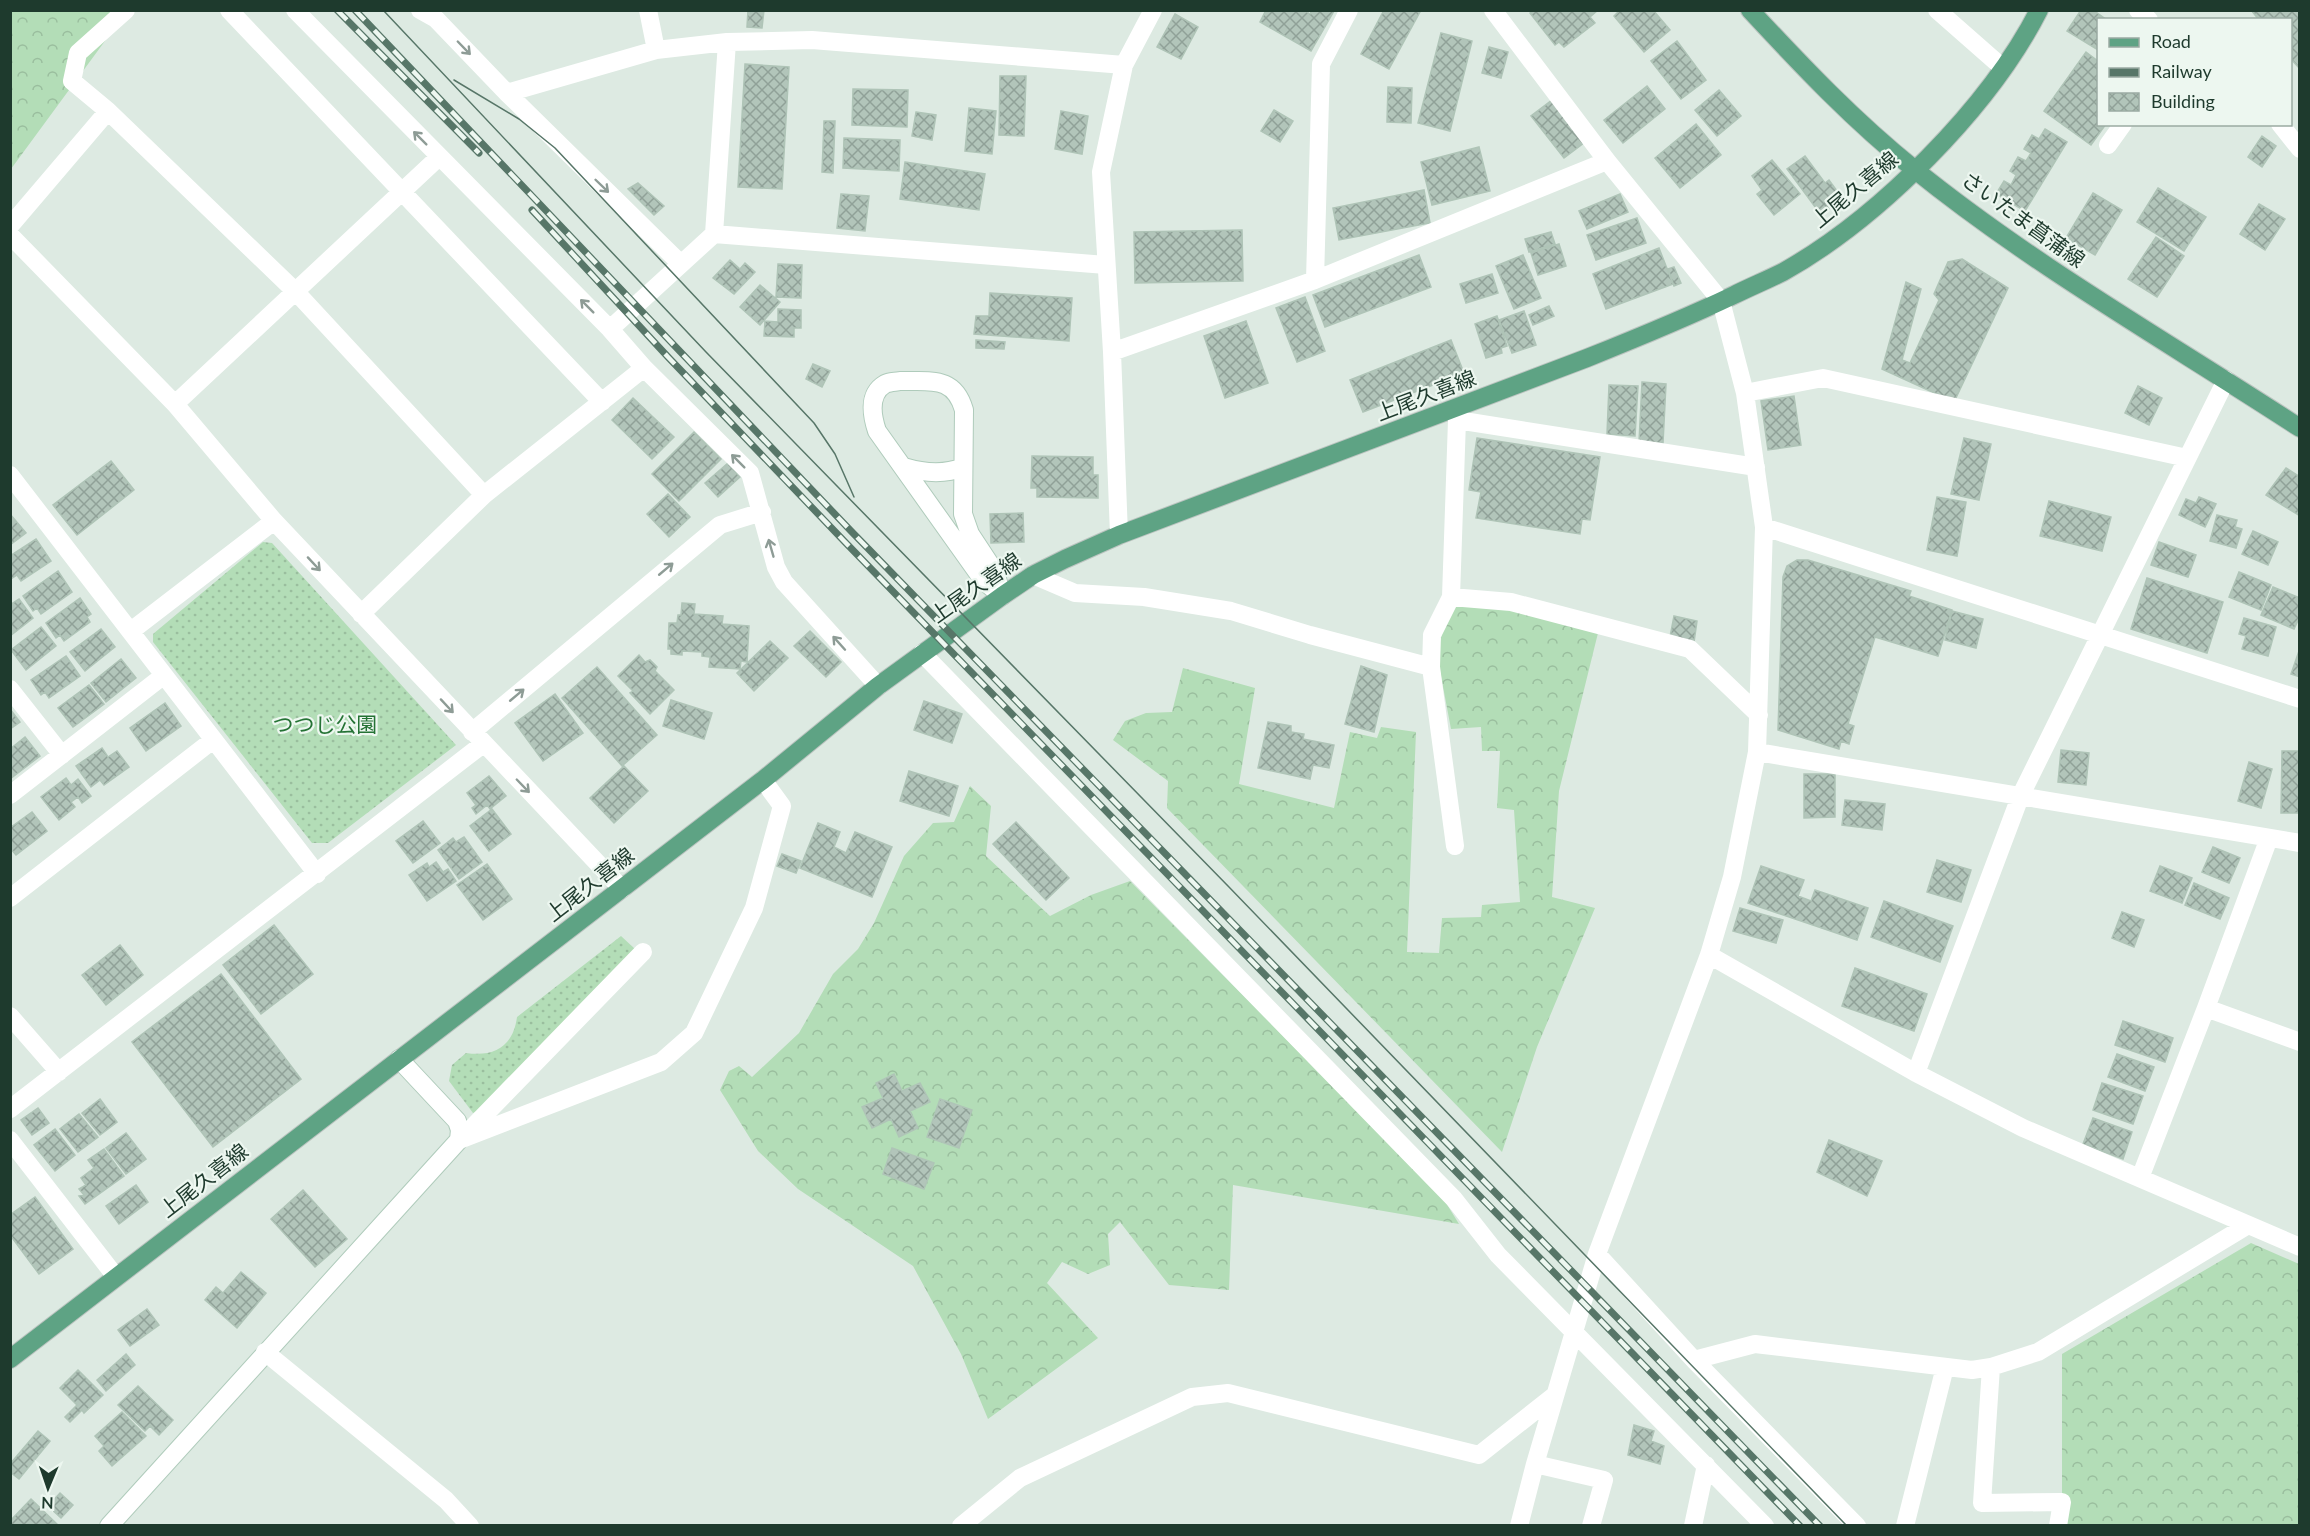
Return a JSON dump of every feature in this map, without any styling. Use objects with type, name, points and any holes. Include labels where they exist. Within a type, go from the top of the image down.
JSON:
[{"type":"main road","name":"さいたま菖蒲線","points":[[1750,10],[1858,121],[1915,170],[2062,278],[2300,428]]},
{"type":"main road","name":"上尾久喜線","points":[[10,1359],[763,780],[878,686],[1033,575],[1119,535],[1455,415],[1662,328],[1783,272],[1829,242],[1876,205],[1915,170],[1953,131],[2003,68],[2026,37],[2039,10]]},
{"type":"street","points":[[126,10],[78,53],[72,81],[108,111],[296,292],[484,495]]},
{"type":"street","points":[[229,10],[602,402]]},
{"type":"street","points":[[295,10],[610,329],[644,368],[750,472],[776,567],[784,582],[878,686]]},
{"type":"street","points":[[420,10],[436,19],[507,93],[681,264]]},
{"type":"street","points":[[648,10],[656,50]]},
{"type":"street","points":[[1119,535],[1112,352],[1101,172],[1109,125],[1124,65],[1153,10]]},
{"type":"street","points":[[1315,279],[1321,64],[1349,10]]},
{"type":"street","points":[[1493,10],[1606,161],[1720,301],[1745,393],[1764,527],[1756,752],[1732,877],[1709,955],[1597,1254],[1519,1526]]},
{"type":"street","points":[[1937,10],[2003,68]]},
{"type":"street","points":[[507,93],[656,50],[727,42],[812,40],[1124,65]]},
{"type":"street","points":[[610,329],[714,234],[727,42]]},
{"type":"street","points":[[10,226],[108,111]]},
{"type":"street","points":[[2108,145],[2122,126]]},
{"type":"street","points":[[2282,126],[2300,149]]},
{"type":"street","points":[[175,404],[439,157]]},
{"type":"street","points":[[1112,352],[1315,279],[1606,161]]},
{"type":"street","points":[[714,234],[1106,265]]},
{"type":"street","points":[[10,235],[175,404],[274,521],[622,889]]},
{"type":"street","points":[[361,614],[484,495],[644,368]]},
{"type":"street","points":[[1745,393],[1823,378],[2187,458]]},
{"type":"street","points":[[1916,1073],[2020,797],[2226,380]]},
{"type":"street","points":[[900,381],[938,382],[951,386],[960,398],[964,410],[963,514],[966,525],[995,572],[1002,596],[983,580],[877,431],[872,403],[885,384],[900,381]]},
{"type":"street","points":[[1455,846],[1431,667],[1432,635],[1451,597],[1455,415],[1756,467]]},
{"type":"street","points":[[904,467],[930,473],[963,467]]},
{"type":"street","points":[[10,475],[317,874]]},
{"type":"street","points":[[10,1109],[317,874],[477,738],[720,525],[762,512]]},
{"type":"street","points":[[131,631],[274,521]]},
{"type":"street","points":[[1764,527],[2300,699]]},
{"type":"street","points":[[1033,575],[1075,593],[1144,597],[1231,611],[1310,635],[1431,667]]},
{"type":"street","points":[[1451,597],[1511,602],[1690,649],[1759,715]]},
{"type":"street","points":[[922,653],[1454,1199],[1498,1255],[1765,1526]]},
{"type":"street","points":[[10,795],[163,676]]},
{"type":"street","points":[[10,688],[62,755]]},
{"type":"street","points":[[10,898],[213,740]]},
{"type":"street","points":[[1756,752],[2300,843]]},
{"type":"street","points":[[459,1140],[661,1062],[694,1034],[754,908],[782,806],[763,780]]},
{"type":"street","points":[[2140,1178],[2269,838]]},
{"type":"street","points":[[108,1526],[459,1140],[643,952]]},
{"type":"street","points":[[1709,955],[1916,1073],[2023,1128],[2300,1247]]},
{"type":"street","points":[[2206,1008],[2300,1042]]},
{"type":"street","points":[[10,1016],[59,1072]]},
{"type":"street","points":[[399,1059],[456,1121],[460,1130],[459,1140]]},
{"type":"street","points":[[10,1140],[116,1277]]},
{"type":"street","points":[[1694,1359],[1755,1344],[1972,1370],[1990,1367],[2038,1352],[2248,1225]]},
{"type":"street","points":[[1597,1254],[1694,1359],[1857,1526]]},
{"type":"street","points":[[265,1352],[446,1500],[470,1526]]},
{"type":"street","points":[[1905,1526],[1945,1367]]},
{"type":"street","points":[[1990,1367],[1982,1503],[2062,1502],[2058,1526]]},
{"type":"street","points":[[961,1526],[1020,1478],[1191,1397],[1228,1393],[1479,1455],[1555,1395]]},
{"type":"street","points":[[1535,1464],[1604,1480],[1591,1526]]},
{"type":"street","points":[[1693,1526],[1706,1465]]},
{"type":"green space","points":[[11,11],[127,11],[11,169]]},
{"type":"green space","name":"つつじ公園","points":[[263,542],[272,543],[456,745],[328,843],[312,843],[153,642],[153,634]]},
{"type":"green space","points":[[1456,605],[1511,609],[1598,633],[1559,791],[1552,897],[1595,908],[1537,1047],[1502,1152],[1167,808],[1168,781],[1113,740],[1125,721],[1146,713],[1172,712],[1183,668],[1255,688],[1239,784],[1334,808],[1350,732],[1377,738],[1381,727],[1416,732],[1407,952],[1439,953],[1442,918],[1481,917],[1482,905],[1520,902],[1514,810],[1497,808],[1500,751],[1482,751],[1481,727],[1451,729],[1437,655],[1442,633]]},
{"type":"green space","points":[[970,786],[991,806],[986,856],[1050,916],[1091,895],[1130,881],[1443,1198],[1459,1224],[1233,1185],[1229,1290],[1169,1285],[1120,1222],[1108,1234],[1110,1265],[1088,1274],[1062,1262],[1047,1283],[1098,1338],[988,1419],[961,1354],[913,1266],[798,1189],[758,1151],[720,1090],[729,1071],[739,1066],[752,1077],[799,1033],[833,974],[858,949],[874,923],[904,856],[933,823],[954,822]]},
{"type":"green space","points":[[621,936],[635,949],[482,1110],[473,1113],[449,1081],[452,1065],[466,1053],[485,1053],[500,1048],[511,1036],[517,1017]]},
{"type":"green space","points":[[2251,1243],[2299,1264],[2299,1525],[2062,1525],[2062,1354]]},
{"type":"building","points":[[748,10],[764,10],[762,28],[747,27]]},
{"type":"building","points":[[1266,10],[1304,10],[1310,14],[1312,10],[1334,11],[1311,51],[1260,22]]},
{"type":"building","points":[[1384,10],[1421,10],[1389,69],[1361,54]]},
{"type":"building","points":[[1533,10],[1598,10],[1590,17],[1595,23],[1564,47],[1559,42],[1555,45],[1530,13]]},
{"type":"building","points":[[1620,10],[1653,10],[1670,30],[1644,52],[1614,16]]},
{"type":"building","points":[[2081,10],[2093,10],[2104,18],[2097,18],[2097,49],[2067,31]]},
{"type":"building","points":[[2251,10],[2300,10],[2300,69],[2292,60],[2292,18],[2257,18]]},
{"type":"building","points":[[1175,14],[1198,27],[1181,59],[1157,47]]},
{"type":"building","points":[[1441,33],[1472,41],[1450,131],[1418,123]]},
{"type":"building","points":[[1677,41],[1706,80],[1681,99],[1651,61]]},
{"type":"building","points":[[1489,47],[1508,52],[1501,78],[1482,73]]},
{"type":"building","points":[[2086,52],[2097,60],[2097,126],[2105,126],[2091,145],[2044,111]]},
{"type":"building","points":[[745,64],[789,67],[782,189],[738,187]]},
{"type":"building","points":[[1000,76],[1026,76],[1024,136],[999,135]]},
{"type":"building","points":[[1647,86],[1665,109],[1623,143],[1604,120]]},
{"type":"building","points":[[1388,87],[1412,88],[1411,123],[1387,122]]},
{"type":"building","points":[[853,89],[908,90],[907,127],[852,125]]},
{"type":"building","points":[[1719,90],[1741,116],[1717,136],[1695,110]]},
{"type":"building","points":[[1552,100],[1585,142],[1564,158],[1531,116]]},
{"type":"building","points":[[969,108],[996,111],[992,154],[965,151]]},
{"type":"building","points":[[1274,110],[1293,121],[1280,142],[1261,131]]},
{"type":"building","points":[[1061,111],[1088,116],[1082,154],[1055,149]]},
{"type":"building","points":[[916,112],[936,115],[932,140],[912,136]]},
{"type":"building","points":[[824,121],[835,121],[833,173],[822,172]]},
{"type":"building","points":[[1696,124],[1721,155],[1680,188],[1655,158]]},
{"type":"building","points":[[2045,129],[2067,142],[2025,211],[1996,194],[2004,181],[2011,185],[2016,175],[2010,171],[2018,157],[2026,161],[2031,153],[2024,149],[2032,135],[2039,139]]},
{"type":"building","points":[[2262,136],[2276,146],[2262,167],[2248,157]]},
{"type":"building","points":[[844,138],[900,140],[899,171],[843,168]]},
{"type":"building","points":[[1479,147],[1490,191],[1432,205],[1421,162]]},
{"type":"building","points":[[1805,156],[1825,183],[1829,180],[1843,199],[1821,215],[1787,169]]},
{"type":"building","points":[[1772,160],[1800,194],[1774,215],[1757,194],[1762,190],[1752,176]]},
{"type":"building","points":[[905,162],[985,174],[979,210],[900,199]]},
{"type":"building","points":[[638,183],[664,206],[654,215],[628,189]]},
{"type":"building","points":[[2158,188],[2206,217],[2184,251],[2137,222]]},
{"type":"building","points":[[1424,190],[1430,223],[1339,240],[1333,208]]},
{"type":"building","points":[[2093,193],[2122,210],[2095,255],[2066,238]]},
{"type":"building","points":[[841,194],[869,196],[865,231],[837,228]]},
{"type":"building","points":[[1620,194],[1628,212],[1587,229],[1579,211]]},
{"type":"building","points":[[2259,204],[2285,219],[2265,250],[2240,234]]},
{"type":"building","points":[[1637,218],[1646,243],[1596,260],[1587,235]]},
{"type":"building","points":[[1242,230],[1243,281],[1135,283],[1134,232]]},
{"type":"building","points":[[1551,232],[1555,244],[1529,252],[1525,239]]},
{"type":"building","points":[[2156,237],[2184,256],[2157,297],[2128,279]]},
{"type":"building","points":[[1559,244],[1566,266],[1538,275],[1531,253]]},
{"type":"building","points":[[1659,248],[1673,284],[1606,309],[1593,274]]},
{"type":"building","points":[[1419,255],[1431,287],[1325,327],[1313,295]]},
{"type":"building","points":[[1523,255],[1541,298],[1514,309],[1496,266]]},
{"type":"building","points":[[1962,259],[2008,288],[1954,402],[1882,369],[1906,282],[1921,289],[1902,360],[1910,363],[1939,300],[1934,294],[1948,262]]},
{"type":"building","points":[[730,260],[740,269],[745,263],[755,272],[734,294],[713,278]]},
{"type":"building","points":[[778,264],[802,265],[801,298],[776,297]]},
{"type":"building","points":[[1674,267],[1681,283],[1674,286],[1668,269]]},
{"type":"building","points":[[1492,274],[1498,293],[1466,303],[1460,284]]},
{"type":"building","points":[[760,285],[780,302],[760,325],[740,307]]},
{"type":"building","points":[[990,293],[1072,298],[1069,341],[974,334],[976,316],[989,316]]},
{"type":"building","points":[[1305,297],[1325,351],[1297,362],[1276,308]]},
{"type":"building","points":[[1549,306],[1554,316],[1533,325],[1529,315]]},
{"type":"building","points":[[778,309],[801,310],[801,328],[794,328],[794,337],[764,336],[765,321],[778,322]]},
{"type":"building","points":[[1524,311],[1536,345],[1512,353],[1499,320]]},
{"type":"building","points":[[1497,316],[1507,346],[1501,348],[1502,353],[1486,358],[1475,324]]},
{"type":"building","points":[[1246,321],[1268,383],[1225,398],[1204,336]]},
{"type":"building","points":[[976,340],[1005,342],[1004,349],[976,348]]},
{"type":"building","points":[[1451,340],[1464,373],[1363,412],[1350,380]]},
{"type":"building","points":[[813,364],[830,371],[822,387],[806,379]]},
{"type":"building","points":[[1642,382],[1666,384],[1663,443],[1639,442]]},
{"type":"building","points":[[1609,385],[1638,386],[1635,436],[1607,434]]},
{"type":"building","points":[[2138,386],[2162,398],[2149,425],[2125,413]]},
{"type":"building","points":[[1794,396],[1801,445],[1768,450],[1761,401]]},
{"type":"building","points":[[633,398],[674,437],[652,459],[612,420]]},
{"type":"building","points":[[694,432],[721,459],[679,501],[652,474]]},
{"type":"building","points":[[1477,438],[1600,457],[1590,520],[1582,519],[1580,534],[1476,518],[1481,492],[1469,490]]},
{"type":"building","points":[[1964,438],[1991,444],[1979,500],[1951,494]]},
{"type":"building","points":[[1032,456],[1093,457],[1093,475],[1098,475],[1098,498],[1037,497],[1037,488],[1031,488]]},
{"type":"building","points":[[111,461],[134,490],[77,535],[53,505]]},
{"type":"building","points":[[728,463],[740,477],[718,497],[705,483]]},
{"type":"building","points":[[2286,468],[2300,477],[2300,516],[2266,495]]},
{"type":"building","points":[[668,494],[690,517],[669,537],[647,514]]},
{"type":"building","points":[[1937,497],[1966,502],[1957,556],[1927,550]]},
{"type":"building","points":[[2199,497],[2216,504],[2205,527],[2179,515],[2186,499],[2196,503]]},
{"type":"building","points":[[2049,501],[2111,517],[2102,551],[2040,536]]},
{"type":"building","points":[[1023,513],[1024,542],[991,543],[990,514]]},
{"type":"building","points":[[10,514],[26,533],[10,545]]},
{"type":"building","points":[[2217,515],[2237,520],[2235,527],[2242,529],[2236,548],[2210,541]]},
{"type":"building","points":[[2253,531],[2278,542],[2268,565],[2242,554]]},
{"type":"building","points":[[36,539],[51,561],[21,581],[17,575],[11,579],[10,556]]},
{"type":"building","points":[[2159,542],[2196,555],[2188,577],[2151,565]]},
{"type":"building","points":[[1797,560],[1808,560],[1911,591],[1909,596],[1952,610],[1938,656],[1875,637],[1848,724],[1854,726],[1849,744],[1841,741],[1839,749],[1778,730],[1783,577],[1787,566]]},
{"type":"building","points":[[58,571],[72,592],[41,614],[37,608],[33,611],[23,596]]},
{"type":"building","points":[[2239,572],[2271,585],[2261,610],[2229,597]]},
{"type":"building","points":[[2147,578],[2223,602],[2207,653],[2131,629]]},
{"type":"building","points":[[2273,587],[2300,598],[2300,616],[2294,629],[2261,615]]},
{"type":"building","points":[[80,598],[91,614],[87,617],[90,622],[64,641],[60,635],[56,638],[46,623]]},
{"type":"building","points":[[19,599],[33,618],[10,636],[10,605]]},
{"type":"building","points":[[682,603],[695,604],[694,614],[723,616],[722,624],[749,626],[747,662],[741,661],[740,669],[709,667],[710,657],[702,656],[702,652],[682,651],[682,655],[671,654],[671,649],[668,649],[669,623],[677,623],[678,615],[681,615]]},
{"type":"building","points":[[1952,611],[1983,619],[1976,648],[1945,640]]},
{"type":"building","points":[[1674,616],[1697,621],[1694,642],[1670,637]]},
{"type":"building","points":[[2244,618],[2276,627],[2268,656],[2242,649],[2246,636],[2239,634]]},
{"type":"building","points":[[41,627],[56,646],[26,670],[11,650]]},
{"type":"building","points":[[101,629],[115,647],[85,671],[70,652]]},
{"type":"building","points":[[810,631],[841,662],[826,677],[794,646]]},
{"type":"building","points":[[770,641],[788,658],[754,691],[737,673]]},
{"type":"building","points":[[2300,648],[2300,677],[2291,674]]},
{"type":"building","points":[[639,655],[645,662],[650,660],[657,667],[655,671],[674,690],[650,714],[630,693],[633,691],[618,676]]},
{"type":"building","points":[[66,656],[80,676],[49,698],[45,692],[41,695],[31,680]]},
{"type":"building","points":[[121,659],[136,678],[106,702],[91,683]]},
{"type":"building","points":[[1361,666],[1387,675],[1374,732],[1345,724]]},
{"type":"building","points":[[597,667],[657,735],[622,766],[562,698]]},
{"type":"building","points":[[89,685],[104,704],[73,727],[58,708]]},
{"type":"building","points":[[555,694],[583,733],[543,761],[515,723]]},
{"type":"building","points":[[671,700],[712,713],[704,739],[663,726]]},
{"type":"building","points":[[924,701],[962,714],[952,743],[914,730]]},
{"type":"building","points":[[165,703],[181,726],[146,751],[130,728]]},
{"type":"building","points":[[10,709],[20,722],[10,729]]},
{"type":"building","points":[[1268,722],[1291,726],[1291,732],[1304,734],[1303,739],[1334,745],[1329,768],[1313,765],[1310,779],[1258,768]]},
{"type":"building","points":[[25,737],[40,756],[10,779],[10,749]]},
{"type":"building","points":[[102,748],[108,757],[117,751],[129,767],[104,785],[100,780],[91,787],[76,766]]},
{"type":"building","points":[[2061,750],[2089,753],[2086,785],[2058,782]]},
{"type":"building","points":[[2282,751],[2300,751],[2300,813],[2281,813]]},
{"type":"building","points":[[2249,762],[2272,769],[2261,808],[2238,801]]},
{"type":"building","points":[[624,766],[648,791],[614,823],[590,798]]},
{"type":"building","points":[[909,771],[958,786],[949,816],[900,801]]},
{"type":"building","points":[[1804,774],[1835,774],[1835,817],[1804,818]]},
{"type":"building","points":[[489,776],[506,796],[490,809],[487,805],[476,814],[472,808],[476,805],[467,793]]},
{"type":"building","points":[[66,778],[71,785],[78,779],[91,796],[82,803],[78,797],[71,802],[75,807],[59,820],[41,797]]},
{"type":"building","points":[[1845,800],[1885,804],[1882,830],[1842,825]]},
{"type":"building","points":[[492,809],[511,834],[489,851],[470,826]]},
{"type":"building","points":[[32,812],[47,831],[16,855],[10,848],[10,828]]},
{"type":"building","points":[[423,821],[440,843],[413,863],[396,841]]},
{"type":"building","points":[[1016,822],[1069,878],[1046,900],[993,844]]},
{"type":"building","points":[[818,823],[840,832],[834,847],[846,853],[855,832],[892,847],[872,897],[800,868]]},
{"type":"building","points":[[464,837],[482,862],[459,879],[438,850],[453,838],[456,842]]},
{"type":"building","points":[[2213,847],[2240,858],[2229,883],[2202,872]]},
{"type":"building","points":[[782,854],[801,861],[796,873],[777,866]]},
{"type":"building","points":[[1937,860],[1971,870],[1961,902],[1927,892]]},
{"type":"building","points":[[436,862],[443,872],[448,869],[456,881],[427,901],[409,875],[427,863],[429,867]]},
{"type":"building","points":[[487,864],[512,899],[483,920],[457,885]]},
{"type":"building","points":[[1761,866],[1804,880],[1798,896],[1811,901],[1815,890],[1868,908],[1857,940],[1748,903]]},
{"type":"building","points":[[2160,866],[2192,878],[2182,903],[2150,891]]},
{"type":"building","points":[[2194,883],[2229,898],[2220,919],[2185,905]]},
{"type":"building","points":[[1884,901],[1953,926],[1940,962],[1871,937]]},
{"type":"building","points":[[1740,908],[1783,920],[1776,943],[1733,931]]},
{"type":"building","points":[[2122,912],[2144,920],[2134,947],[2112,938]]},
{"type":"building","points":[[274,925],[313,974],[261,1014],[223,965]]},
{"type":"building","points":[[120,945],[143,975],[106,1005],[82,975]]},
{"type":"building","points":[[1855,968],[1927,994],[1914,1031],[1842,1006]]},
{"type":"building","points":[[221,974],[301,1079],[213,1147],[132,1042]]},
{"type":"building","points":[[2123,1021],[2173,1038],[2165,1062],[2115,1045]]},
{"type":"building","points":[[2117,1054],[2154,1067],[2145,1091],[2108,1077]]},
{"type":"building","points":[[894,1074],[902,1091],[920,1083],[930,1102],[910,1111],[918,1128],[899,1137],[891,1119],[872,1128],[862,1107],[883,1098],[876,1083]]},
{"type":"building","points":[[2102,1083],[2143,1096],[2133,1124],[2093,1110]]},
{"type":"building","points":[[100,1099],[117,1122],[100,1135],[82,1113]]},
{"type":"building","points":[[940,1099],[972,1110],[959,1148],[927,1137]]},
{"type":"building","points":[[38,1108],[49,1123],[32,1135],[21,1120]]},
{"type":"building","points":[[79,1114],[98,1137],[78,1152],[60,1129]]},
{"type":"building","points":[[2093,1118],[2132,1132],[2123,1159],[2083,1144]]},
{"type":"building","points":[[55,1129],[75,1155],[55,1171],[34,1145]]},
{"type":"building","points":[[126,1133],[146,1159],[126,1174],[106,1148]]},
{"type":"building","points":[[1829,1140],[1882,1161],[1867,1196],[1817,1172]]},
{"type":"building","points":[[892,1148],[934,1163],[924,1189],[883,1174]]},
{"type":"building","points":[[104,1149],[124,1176],[85,1204],[79,1196],[84,1195],[79,1189],[86,1185],[81,1178],[94,1168],[88,1160]]},
{"type":"building","points":[[136,1185],[148,1202],[119,1224],[106,1206]]},
{"type":"building","points":[[303,1190],[347,1239],[315,1267],[271,1219]]},
{"type":"building","points":[[35,1197],[73,1249],[39,1274],[10,1235],[10,1215]]},
{"type":"building","points":[[241,1272],[266,1293],[237,1328],[205,1300],[216,1287],[223,1293]]},
{"type":"building","points":[[147,1309],[159,1325],[130,1346],[118,1330]]},
{"type":"building","points":[[126,1354],[135,1365],[106,1391],[97,1380]]},
{"type":"building","points":[[78,1370],[103,1395],[84,1413],[82,1410],[70,1422],[65,1417],[77,1405],[60,1388]]},
{"type":"building","points":[[138,1386],[173,1420],[159,1435],[150,1426],[145,1431],[118,1405]]},
{"type":"building","points":[[122,1412],[146,1436],[112,1466],[99,1451],[104,1446],[95,1436]]},
{"type":"building","points":[[1634,1425],[1654,1431],[1651,1441],[1664,1446],[1660,1464],[1628,1455]]},
{"type":"building","points":[[38,1431],[50,1441],[19,1479],[10,1472],[10,1464]]},
{"type":"building","points":[[60,1493],[73,1505],[61,1518],[48,1506]]},
{"type":"building","points":[[31,1499],[59,1526],[10,1526],[10,1521]]},
{"type":"tram line","points":[[383,10],[706,352],[1228,886],[1847,1526]]},
{"type":"tram line","points":[[454,80],[519,119],[555,148],[814,423],[835,454],[854,497]]},
{"type":"railway","points":[[337,10],[479,153]]},
{"type":"railway","points":[[355,10],[851,531],[1820,1526]]},
{"type":"railway","points":[[532,210],[668,357],[844,541],[1800,1526]]}]
